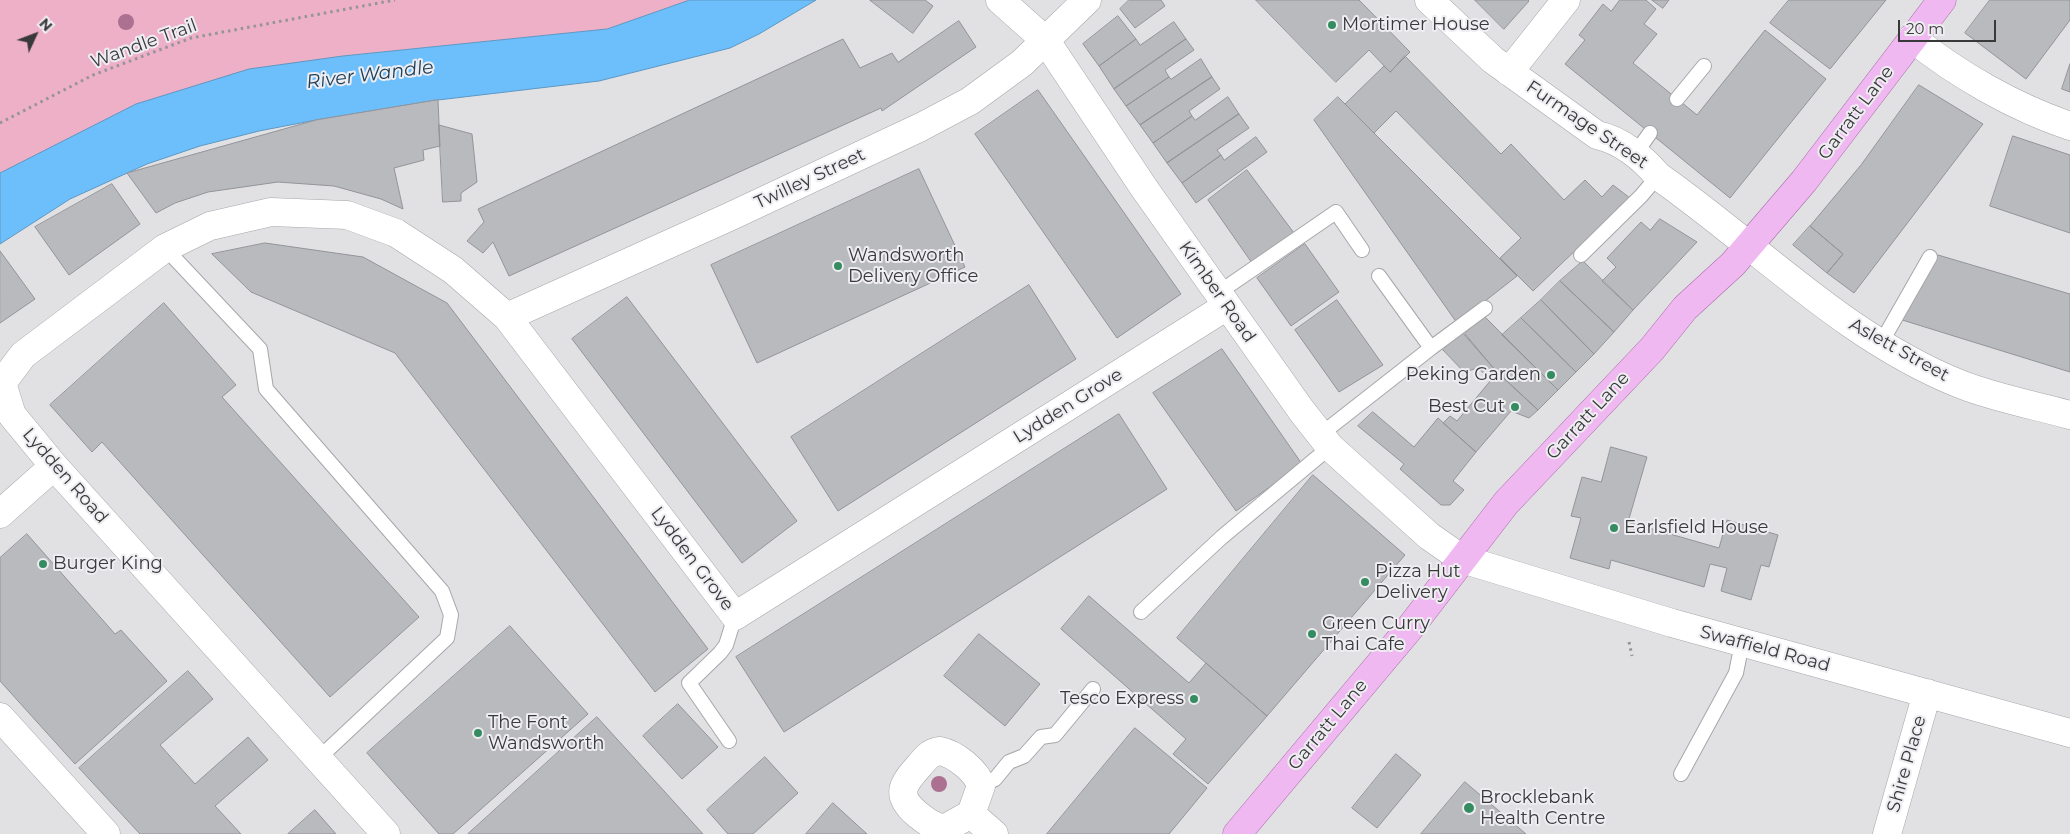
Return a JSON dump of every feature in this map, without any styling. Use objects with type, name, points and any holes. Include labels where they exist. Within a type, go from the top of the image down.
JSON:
[{"type":"main road","name":"Garratt Lane","points":[[1237,834],[1409,629],[1515,493],[1652,349],[1685,308],[1749,246],[1804,181],[1942,0]]},
{"type":"street","name":"Kimber Road","points":[[1000,0],[1046,41],[1144,188],[1325,441],[1429,536],[1462,559]]},
{"type":"street","name":"Twilley Street","points":[[507,317],[738,213],[921,127],[970,101],[1022,63],[1087,0]]},
{"type":"street","name":"Furmage Street","points":[[1429,0],[1462,32],[1509,72],[1597,135],[1611,138],[1635,154],[1649,165],[1658,176],[1749,246]]},
{"type":"street","points":[[1509,72],[1566,0]]},
{"type":"street","points":[[1912,38],[1931,53],[2013,102],[2070,126]]},
{"type":"street","name":"Lydden Road","points":[[311,212],[271,212],[210,226],[165,248],[23,355],[1,382],[12,415],[54,466],[386,834]]},
{"type":"street","name":"Lydden Grove","points":[[311,212],[346,215],[396,233],[453,270],[507,317],[735,616],[1222,299]]},
{"type":"street","name":"Aslett Street","points":[[1749,246],[1831,310],[1881,343],[1961,385],[2070,415]]},
{"type":"street","points":[[0,514],[54,466]]},
{"type":"street","name":"Swaffield Road","points":[[1462,559],[1742,643],[2070,733]]},
{"type":"street","name":"Shire Place","points":[[1887,834],[1927,693]]},
{"type":"street","points":[[0,717],[106,834]]},
{"type":"street","points":[[940,751],[953,755],[975,774],[981,786],[971,814],[943,832],[931,825],[907,805],[903,793],[906,781],[929,755],[940,751]]},
{"type":"street","points":[[971,814],[994,834]]},
{"type":"lane","points":[[1677,99],[1704,66]]},
{"type":"lane","points":[[1635,154],[1650,133]]},
{"type":"lane","points":[[1581,255],[1641,196],[1658,176]]},
{"type":"lane","points":[[1222,299],[1336,212],[1362,250]]},
{"type":"lane","points":[[165,248],[260,350],[266,389],[442,591],[451,615],[447,638],[318,759]]},
{"type":"lane","points":[[1881,343],[1930,257]]},
{"type":"lane","points":[[1379,276],[1431,348]]},
{"type":"lane","points":[[1141,612],[1325,441],[1431,348],[1485,308]]},
{"type":"lane","points":[[730,742],[689,683],[726,645],[735,616]]},
{"type":"lane","points":[[1681,774],[1736,673],[1742,643]]},
{"type":"lane","points":[[981,786],[995,779],[1009,762],[1024,756],[1041,737],[1055,736],[1094,689]]},
{"type":"path","name":"Wandle Trail","points":[[0,123],[94,75],[192,38],[395,0]]},
{"type":"shaded area","points":[[0,0],[690,0],[607,29],[343,56],[0,173]]},
{"type":"water","name":"River Wandle","points":[[690,0],[816,0],[759,34],[730,48],[599,81],[438,100],[259,131],[200,146],[147,164],[70,199],[0,244],[0,173],[136,104],[249,69],[343,56],[607,29]]},
{"type":"building","points":[[870,0],[925,0],[933,6],[913,33]]},
{"type":"building","points":[[1129,0],[1161,0],[1165,6],[1135,28],[1120,9]]},
{"type":"building","name":"Mortimer House","points":[[1256,0],[1359,0],[1410,52],[1390,72],[1369,50],[1336,82]]},
{"type":"building","points":[[1475,0],[1528,0],[1529,1],[1504,29]]},
{"type":"building","points":[[1620,0],[1646,0],[1656,9],[1644,24],[1657,34],[1633,63],[1697,115],[1765,30],[1826,79],[1730,198],[1565,64],[1585,40],[1579,35],[1603,4],[1611,11]]},
{"type":"building","points":[[1652,0],[1669,0],[1663,8]]},
{"type":"building","points":[[1789,0],[1886,0],[1830,69],[1770,23]]},
{"type":"building","points":[[1990,0],[2070,0],[2070,20],[2026,79],[1965,33]]},
{"type":"building","points":[[1118,16],[1136,39],[1099,66],[1083,44]]},
{"type":"building","points":[[959,21],[976,47],[882,111],[881,108],[509,276],[493,242],[483,253],[467,241],[484,222],[478,209],[843,39],[860,68],[892,53],[898,62]]},
{"type":"building","points":[[1174,22],[1186,39],[1114,89],[1099,66],[1136,39],[1140,45]]},
{"type":"building","points":[[1186,39],[1194,50],[1165,70],[1169,77],[1126,106],[1114,89]]},
{"type":"building","points":[[1405,56],[1501,154],[1511,144],[1564,200],[1585,180],[1602,197],[1613,185],[1630,198],[1533,291],[1500,258],[1521,238],[1396,111],[1374,133],[1345,104],[1384,66],[1390,72]]},
{"type":"building","points":[[1201,59],[1212,77],[1140,125],[1126,106],[1169,77],[1171,79]]},
{"type":"building","points":[[2070,64],[2070,92],[2062,89]]},
{"type":"building","points":[[1212,77],[1220,89],[1189,111],[1192,116],[1153,143],[1140,125]]},
{"type":"building","points":[[1919,85],[1983,124],[1854,293],[1827,273],[1843,254],[1810,226],[1861,165]]},
{"type":"building","points":[[1038,90],[1181,294],[1117,338],[975,134]]},
{"type":"building","points":[[1228,97],[1239,114],[1167,163],[1153,143],[1192,116],[1195,120]]},
{"type":"building","points":[[1338,97],[1517,276],[1457,323],[1314,120]]},
{"type":"building","points":[[438,100],[440,146],[423,150],[424,160],[394,168],[403,209],[381,199],[334,186],[278,182],[208,192],[175,203],[156,213],[127,173],[316,120]]},
{"type":"building","points":[[1239,114],[1249,128],[1217,150],[1221,155],[1182,183],[1167,163]]},
{"type":"building","points":[[439,125],[472,134],[477,182],[461,193],[461,201],[443,202]]},
{"type":"building","points":[[2013,136],[2070,155],[2070,233],[1990,206]]},
{"type":"building","points":[[1256,137],[1267,152],[1196,203],[1182,183],[1221,155],[1224,160]]},
{"type":"building","name":"Wandsworth Delivery Office","points":[[919,169],[965,267],[757,363],[711,265]]},
{"type":"building","points":[[1247,170],[1294,233],[1252,263],[1208,200]]},
{"type":"building","points":[[112,184],[140,224],[69,275],[35,227]]},
{"type":"building","points":[[1660,219],[1697,242],[1633,310],[1602,281],[1616,267],[1607,258],[1641,222],[1650,230]]},
{"type":"building","points":[[1810,226],[1843,254],[1827,273],[1793,245]]},
{"type":"building","points":[[265,243],[363,257],[447,303],[708,649],[655,692],[395,353],[251,292],[212,254]]},
{"type":"building","points":[[1305,244],[1339,292],[1291,326],[1257,278]]},
{"type":"building","points":[[0,251],[35,299],[0,323]]},
{"type":"building","points":[[1938,255],[2070,294],[2070,372],[1899,319]]},
{"type":"building","points":[[1583,261],[1633,310],[1614,332],[1560,281]]},
{"type":"building","points":[[1560,281],[1614,332],[1594,354],[1541,300]]},
{"type":"building","points":[[1029,285],[1076,359],[838,511],[791,437]]},
{"type":"building","points":[[627,297],[797,521],[742,563],[572,339]]},
{"type":"building","points":[[1337,300],[1383,365],[1339,392],[1295,330]]},
{"type":"building","points":[[1541,300],[1594,354],[1576,372],[1521,318]]},
{"type":"building","points":[[164,303],[236,385],[222,397],[419,617],[330,697],[102,442],[92,452],[50,405]]},
{"type":"building","points":[[1484,316],[1558,390],[1538,410],[1496,371],[1465,334]]},
{"type":"building","points":[[1521,318],[1576,372],[1558,390],[1502,335]]},
{"type":"building","points":[[1462,332],[1496,371],[1538,410],[1529,418],[1511,411],[1476,452],[1443,423],[1450,416],[1457,421],[1491,380],[1478,368],[1464,372],[1443,350]]},
{"type":"building","points":[[1222,349],[1302,464],[1236,511],[1153,393]]},
{"type":"building","points":[[1373,412],[1414,447],[1438,418],[1476,452],[1453,481],[1464,490],[1450,505],[1441,505],[1400,469],[1404,464],[1358,426]]},
{"type":"building","points":[[1119,414],[1167,489],[784,732],[736,657]]},
{"type":"building","name":"Earlsfield House","points":[[1611,447],[1647,457],[1628,522],[1719,548],[1727,520],[1778,535],[1769,567],[1761,565],[1751,600],[1721,591],[1727,568],[1710,564],[1704,587],[1611,560],[1609,569],[1570,558],[1581,518],[1571,516],[1582,477],[1601,482]]},
{"type":"building","points":[[1313,475],[1405,555],[1267,716],[1177,638]]},
{"type":"building","points":[[27,534],[115,634],[121,630],[167,681],[75,764],[0,681],[0,558]]},
{"type":"building","name":"Tesco Express","points":[[1089,596],[1189,683],[1206,663],[1267,716],[1208,784],[1173,754],[1186,739],[1061,629]]},
{"type":"building","name":"The Font Wandsworth","points":[[510,626],[588,714],[453,834],[439,834],[367,753]]},
{"type":"building","points":[[979,634],[1040,684],[1005,726],[944,676]]},
{"type":"building","points":[[188,671],[213,699],[160,745],[195,784],[248,737],[268,760],[215,806],[241,834],[140,834],[79,768]]},
{"type":"building","points":[[678,704],[718,747],[682,779],[643,736]]},
{"type":"building","points":[[597,717],[703,834],[468,834]]},
{"type":"building","points":[[1135,728],[1207,788],[1169,834],[1047,834]]},
{"type":"building","points":[[1396,754],[1421,775],[1377,828],[1352,808]]},
{"type":"building","points":[[765,757],[798,793],[753,834],[728,834],[707,810]]},
{"type":"building","name":"Brocklebank Health Centre","points":[[1465,782],[1526,834],[1421,834]]},
{"type":"building","points":[[833,803],[867,834],[806,834]]},
{"type":"building","points":[[315,810],[336,834],[288,834]]},
{"type":"place","name":"Mortimer House","points":[[1332,25]]},
{"type":"place","name":"Wandsworth Delivery Office","points":[[838,266]]},
{"type":"place","name":"Peking Garden","points":[[1551,375]]},
{"type":"place","name":"Best Cut","points":[[1515,407]]},
{"type":"place","name":"Earlsfield House","points":[[1614,528]]},
{"type":"place","name":"Burger King","points":[[43,564]]},
{"type":"place","name":"Pizza Hut Delivery","points":[[1365,582]]},
{"type":"place","name":"Green Curry Thai Cafe","points":[[1312,634]]},
{"type":"place","name":"Tesco Express","points":[[1194,699]]},
{"type":"place","name":"The Font Wandsworth","points":[[478,733]]},
{"type":"place","name":"Brocklebank Health Centre","points":[[1469,808]]}]
